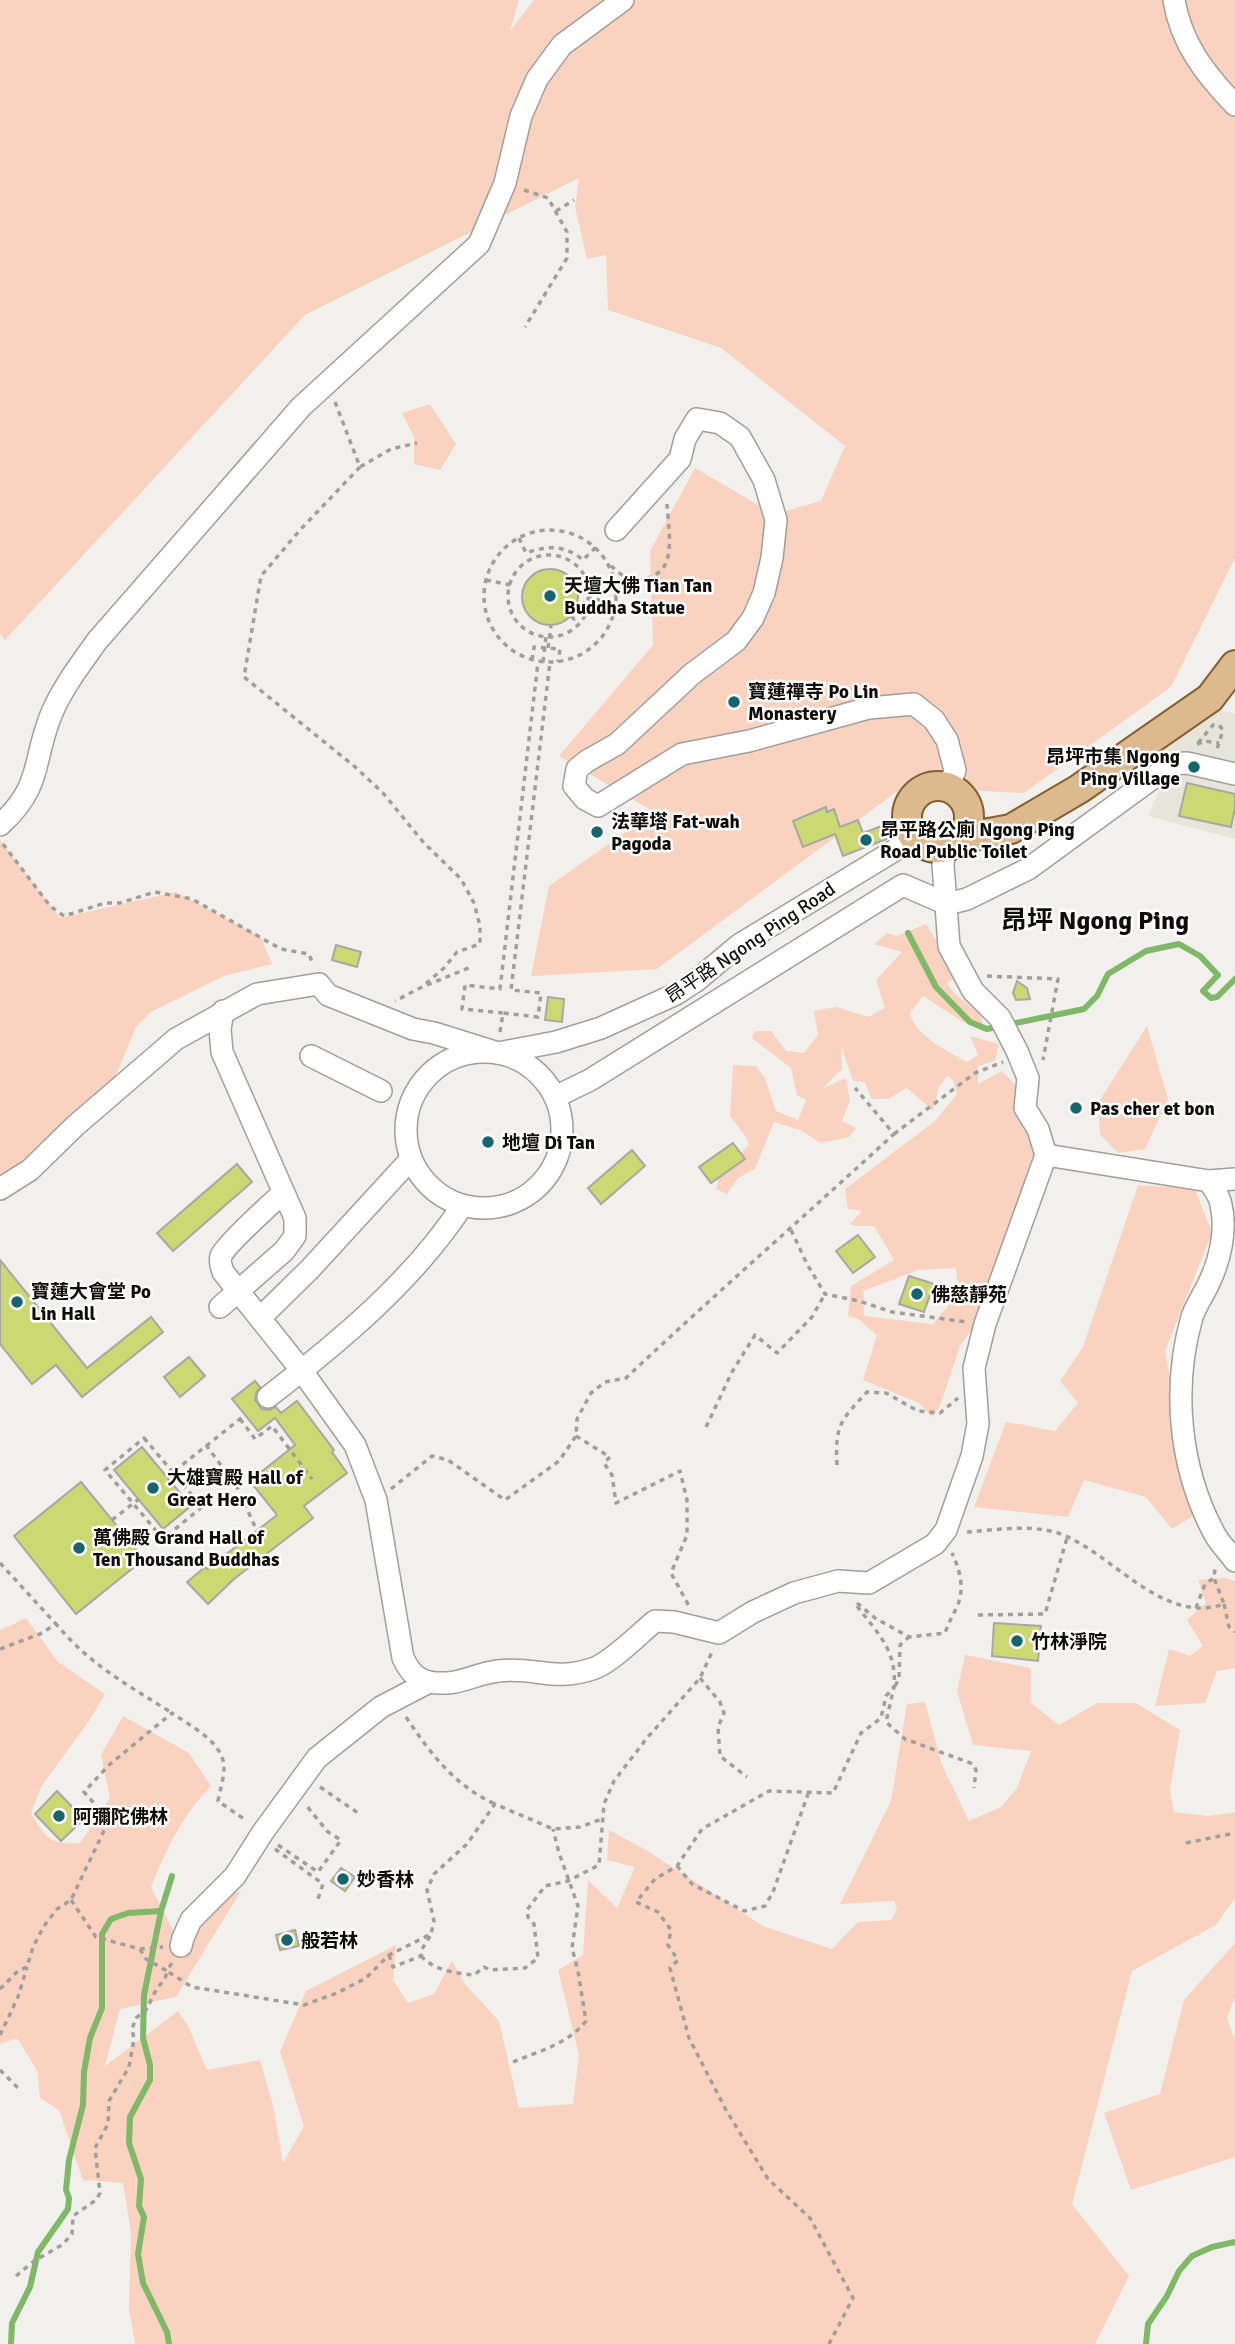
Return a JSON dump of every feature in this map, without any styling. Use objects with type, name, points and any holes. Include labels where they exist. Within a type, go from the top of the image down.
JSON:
[{"type":"main road","points":[[953,843],[968,825],[969,810],[962,796],[949,788],[933,786],[925,789],[913,800],[907,815],[915,838],[928,846],[953,843],[1011,828],[1088,782],[1210,698],[1235,664]]},
{"type":"main road","points":[[969,810],[1011,828]]},
{"type":"street","points":[[0,825],[17,810],[32,785],[51,716],[71,677],[97,641],[301,407],[479,244],[505,183],[521,116],[537,79],[562,45],[623,0]]},
{"type":"street","points":[[1174,0],[1187,46],[1235,105]]},
{"type":"street","points":[[616,530],[680,459],[685,439],[697,419],[720,423],[740,437],[764,480],[776,520],[767,581],[753,618],[736,641],[692,674],[617,744],[577,769],[573,786],[585,799],[598,806],[682,754],[749,741],[869,708],[915,704],[934,720],[947,740],[955,770],[949,788]]},
{"type":"street","points":[[555,1097],[590,1080],[903,885],[947,904],[967,899],[1028,869],[1172,764],[1187,763],[1235,774]]},
{"type":"street","name":"昂平路 Ngong Ping Road","points":[[498,1053],[556,1042],[601,1028],[651,1007],[696,981],[739,945],[773,923],[915,838]]},
{"type":"street","points":[[284,1193],[256,1217],[221,1255],[220,1265],[302,1370],[355,1445],[376,1500],[402,1658],[411,1672],[429,1682],[458,1684],[498,1671],[572,1675],[599,1666],[655,1621],[719,1633],[753,1612],[794,1593],[838,1581],[869,1583],[935,1544],[943,1534],[972,1456],[978,1424],[974,1368],[985,1324],[1046,1154],[1038,1129],[1026,1108],[1028,1078],[1010,1038],[1000,1018],[973,991],[948,946],[943,865],[953,843]]},
{"type":"street","points":[[0,1189],[30,1170],[75,1126],[176,1039],[257,994],[319,984],[328,995],[391,1021],[435,1033],[498,1053],[522,1061],[542,1076],[555,1097],[562,1118],[562,1141],[555,1162],[543,1181],[527,1196],[506,1205],[484,1209],[462,1206],[440,1196],[422,1180],[410,1160],[405,1136],[407,1113],[416,1090],[431,1072],[451,1059],[474,1052],[498,1053]]},
{"type":"street","points":[[220,1307],[284,1251],[295,1236],[295,1218],[222,1052],[220,1029],[223,1012]]},
{"type":"street","points":[[311,1056],[381,1091]]},
{"type":"street","points":[[1046,1154],[1209,1181],[1235,1179]]},
{"type":"street","points":[[260,1318],[309,1270],[410,1160]]},
{"type":"street","points":[[1209,1181],[1221,1202],[1223,1226],[1219,1256],[1210,1282],[1193,1313],[1182,1359],[1183,1438],[1188,1469],[1213,1532],[1230,1554]]},
{"type":"street","points":[[268,1397],[337,1343],[440,1240],[462,1206]]},
{"type":"street","points":[[182,1944],[191,1920],[235,1876],[261,1834],[317,1758],[381,1707],[429,1682]]},
{"type":"path","points":[[505,183],[548,198],[567,232],[567,258],[525,327]]},
{"type":"path","points":[[556,211],[574,200]]},
{"type":"path","points":[[328,384],[360,467]]},
{"type":"path","points":[[417,443],[391,449],[360,467],[261,576],[244,677],[354,766],[383,793],[424,844],[461,879],[474,903],[480,926],[480,944],[457,952],[444,968],[422,987]]},
{"type":"path","points":[[610,565],[615,580],[616,602],[609,627],[600,640],[581,654],[558,662],[532,660],[512,651],[491,627],[485,612],[484,596],[491,565],[500,551],[519,538],[543,530],[559,530],[574,533],[596,547],[610,565],[625,577],[649,579],[662,570],[667,561],[667,498]]},
{"type":"path","points":[[519,538],[526,553],[556,547],[574,552],[583,560],[596,547]]},
{"type":"path","points":[[554,556],[556,547]]},
{"type":"path","points":[[540,557],[565,558],[576,565],[589,587],[587,612],[581,623],[571,631],[559,636],[534,635],[514,618],[510,607],[510,585],[518,570],[528,562],[540,557]]},
{"type":"path","points":[[486,580],[510,585]]},
{"type":"path","points":[[571,616],[574,619],[582,609],[585,598],[616,602]]},
{"type":"path","points":[[548,648],[551,626]]},
{"type":"path","points":[[547,637],[541,662],[500,989],[465,985],[462,1009],[538,1017],[541,993],[511,990],[550,662]]},
{"type":"path","points":[[532,660],[534,647],[548,648],[560,649],[558,662]]},
{"type":"path","points":[[1198,743],[1213,725],[1219,725],[1223,730],[1212,768]]},
{"type":"path","points":[[0,839],[50,906],[64,916],[155,892],[192,899],[281,949],[309,954],[319,984]]},
{"type":"path","points":[[391,1021],[395,1001],[471,967]]},
{"type":"path","points":[[964,975],[1058,979],[1049,1028]]},
{"type":"path","points":[[498,1053],[503,1013]]},
{"type":"path","points":[[376,1500],[432,1456],[448,1460],[505,1500],[559,1461],[576,1436],[577,1419],[591,1393],[606,1382],[626,1378],[722,1287],[791,1230],[894,1135],[975,1073],[1008,1060]]},
{"type":"path","points":[[855,1088],[894,1135]]},
{"type":"path","points":[[791,1230],[825,1294],[892,1312],[985,1324]]},
{"type":"path","points":[[706,1427],[732,1372],[755,1335],[777,1353],[812,1317],[825,1294]]},
{"type":"path","points":[[837,1465],[835,1441],[841,1420],[867,1392],[886,1393],[918,1411],[940,1413],[976,1383]]},
{"type":"path","points":[[167,1477],[245,1415]]},
{"type":"path","points":[[240,1419],[255,1439],[272,1426],[312,1479]]},
{"type":"path","points":[[576,1436],[610,1457],[604,1463],[612,1475],[616,1503],[680,1471],[687,1500],[687,1535],[671,1573],[698,1619],[696,1627]]},
{"type":"path","points":[[144,1438],[173,1472],[202,1507],[163,1539],[105,1470],[144,1438]]},
{"type":"path","points":[[206,1446],[237,1487],[257,1531]]},
{"type":"path","points":[[112,1520],[139,1499]]},
{"type":"path","points":[[974,1788],[976,1770],[972,1764],[905,1739],[886,1722],[894,1687],[895,1672],[891,1649],[853,1600],[875,1618],[909,1637],[946,1633],[950,1616],[957,1607],[961,1572],[943,1534],[1031,1528],[1059,1534],[1106,1560],[1136,1584],[1196,1608],[1211,1609],[1224,1604]]},
{"type":"path","points":[[978,1615],[1045,1614],[1067,1538]]},
{"type":"path","points":[[1230,1554],[1213,1574],[1229,1627],[1235,1632]]},
{"type":"path","points":[[0,1563],[74,1645],[95,1664],[211,1741],[220,1752],[225,1766],[218,1801],[323,1884],[318,1899]]},
{"type":"path","points":[[1196,1608],[1205,1584],[1214,1578]]},
{"type":"path","points":[[0,1649],[40,1634],[56,1624]]},
{"type":"path","points":[[495,1804],[467,1844],[434,1874],[427,1890],[434,1921],[421,1956],[427,1963],[450,1973],[474,1975],[484,1968],[525,1968],[538,1958],[534,1924],[528,1917],[527,1910],[545,1886],[568,1881],[599,1865],[604,1804],[614,1782],[647,1738],[700,1678],[719,1633]]},
{"type":"path","points":[[829,2344],[853,2298],[810,2218],[768,2179],[726,2110],[689,2038],[670,1968],[678,1960],[668,1945],[671,1930],[658,1912],[636,1902],[654,1879],[677,1866],[702,1829],[769,1791],[833,1793],[862,1733],[881,1718],[886,1696],[899,1679],[900,1646],[909,1637]]},
{"type":"path","points":[[700,1678],[720,1702],[724,1713],[718,1727],[720,1756],[747,1777]]},
{"type":"path","points":[[395,1701],[426,1747],[454,1778],[479,1796],[553,1829],[580,1827],[602,1819]]},
{"type":"path","points":[[0,2035],[18,1997],[33,1947],[57,1909],[71,1900],[109,1820],[84,1791],[109,1765],[172,1713]]},
{"type":"path","points":[[261,1834],[318,1872],[341,1840],[328,1832],[311,1814],[300,1782]]},
{"type":"path","points":[[300,1782],[361,1815]]},
{"type":"path","points":[[677,1866],[692,1884],[744,1911],[765,1906],[773,1892],[808,1794]]},
{"type":"path","points":[[513,2062],[565,2040],[586,2021],[572,1948],[578,1906],[553,1829]]},
{"type":"path","points":[[1186,1843],[1235,1833]]},
{"type":"path","points":[[71,1900],[96,1937],[140,1950],[182,1944]]},
{"type":"path","points":[[140,1950],[146,1959],[192,1987],[304,2005],[337,1993],[366,1978],[389,1955],[431,1934]]},
{"type":"path","points":[[389,1955],[393,1967],[421,1956]]},
{"type":"path","points":[[0,1989],[18,1971],[27,1967]]},
{"type":"path","points":[[16,2276],[34,2260],[62,2245],[72,2234],[73,2216],[96,2200],[100,2193],[95,2148],[108,2124],[109,2101],[129,2067],[134,2039],[132,2029],[136,2018],[146,2010],[167,1971]]},
{"type":"path","points":[[0,2070],[18,2088]]},
{"type":"shaded area","points":[[0,0],[519,0],[510,31],[534,0],[1235,0],[1235,558],[1171,687],[1024,793],[903,787],[657,969],[531,976],[549,886],[654,812],[559,756],[653,645],[650,551],[695,468],[774,514],[821,501],[845,446],[721,348],[608,310],[606,255],[587,259],[575,207],[579,178],[305,315],[5,640],[0,634]]},
{"type":"shaded area","points":[[430,404],[456,444],[440,470],[414,464],[414,437],[402,413]]},
{"type":"shaded area","name":"昂坪市集 Ngong Ping Village","points":[[1217,709],[1235,714],[1235,839],[1148,816],[1162,784],[1148,760]]},
{"type":"shaded area","points":[[0,840],[60,918],[176,892],[261,937],[272,964],[224,976],[151,1012],[136,1027],[116,1075],[60,1143],[0,1193]]},
{"type":"shaded area","points":[[926,924],[958,976],[947,983],[954,993],[980,1014],[986,1033],[923,996],[910,1013],[918,1029],[933,1042],[967,1062],[978,1055],[970,1036],[999,1044],[995,1061],[978,1066],[978,1084],[1002,1071],[1018,1088],[1016,1101],[1036,1154],[1005,1255],[1014,1277],[988,1300],[986,1310],[960,1346],[940,1406],[932,1417],[919,1403],[863,1380],[877,1335],[858,1319],[848,1316],[851,1286],[894,1260],[874,1226],[850,1224],[862,1211],[848,1209],[845,1189],[935,1121],[957,1094],[953,1080],[947,1076],[939,1087],[933,1111],[907,1088],[888,1099],[871,1099],[865,1082],[853,1081],[841,1045],[842,1069],[822,1089],[846,1078],[850,1101],[842,1121],[856,1128],[849,1137],[821,1143],[800,1130],[774,1122],[755,1169],[738,1178],[727,1194],[716,1189],[721,1172],[749,1145],[730,1116],[733,1065],[756,1066],[765,1078],[776,1111],[798,1120],[806,1100],[797,1095],[791,1068],[752,1038],[755,1031],[771,1031],[786,1051],[804,1053],[818,1035],[814,1011],[837,1007],[868,1017],[885,1008],[876,980],[902,952],[874,944],[887,933],[897,936]],"holes":[[[956,1268],[958,1294],[933,1324],[864,1316],[863,1291],[918,1270]]]},
{"type":"shaded area","points":[[1147,1026],[1168,1099],[1145,1149],[1118,1153],[1100,1134],[1098,1103]]},
{"type":"shaded area","points":[[1138,1185],[1195,1189],[1212,1233],[1165,1351],[1196,1514],[1172,1529],[1146,1497],[1084,1480],[1068,1517],[974,1507],[1006,1422],[1055,1431],[1078,1403],[1060,1381],[1083,1347]]},
{"type":"shaded area","points":[[1225,1578],[1235,1581],[1235,1668],[1217,1671],[1205,1703],[1155,1706],[1169,1649],[1190,1656],[1203,1646],[1187,1620],[1206,1603],[1198,1580]]},
{"type":"shaded area","points":[[26,1618],[58,1662],[105,1694],[89,1721],[41,1787],[31,1814],[41,1829],[55,1841],[80,1843],[110,1798],[101,1755],[123,1716],[189,1753],[211,1786],[176,1833],[151,1887],[184,1952],[223,1895],[241,1891],[176,1997],[120,2009],[105,2066],[178,2011],[188,2026],[207,2070],[260,2060],[274,2109],[283,2163],[304,2126],[280,2052],[306,1991],[396,1945],[393,1980],[408,2003],[434,1994],[452,1961],[465,1984],[499,2021],[519,2108],[573,2104],[579,2055],[558,1970],[583,1955],[588,1880],[617,1908],[635,1867],[607,1860],[609,1830],[646,1850],[763,1926],[832,1949],[858,1922],[891,1920],[897,1909],[894,1901],[840,1904],[891,1801],[907,1704],[925,1702],[942,1765],[969,1821],[1001,1807],[1017,1788],[1031,1751],[973,1745],[957,1691],[965,1655],[1031,1668],[1031,1703],[1059,1725],[1097,1703],[1136,1703],[1180,1730],[1170,1790],[1174,1812],[1208,1816],[1235,1812],[1235,1898],[1216,1925],[1132,1971],[1072,2204],[1129,2276],[1095,2344],[135,2344],[129,2308],[131,2232],[123,2183],[83,2180],[59,2110],[40,2098],[37,2070],[17,2038],[0,2044],[0,1631]]},
{"type":"shaded area","points":[[1235,1943],[1235,1997],[1227,2018],[1235,2040],[1235,2157],[1131,2190],[1104,2113],[1160,2094],[1184,2000]]},
{"type":"building","points":[[544,569],[556,569],[566,573],[574,581],[578,597],[574,613],[566,621],[556,625],[544,625],[534,621],[526,613],[522,603],[522,591],[526,581],[534,573]]},
{"type":"building","points":[[1187,783],[1235,794],[1231,827],[1179,816]]},
{"type":"building","points":[[826,807],[827,812],[834,809],[840,827],[858,820],[863,833],[887,824],[892,837],[843,856],[835,834],[803,847],[793,821]]},
{"type":"building","points":[[336,945],[361,952],[357,967],[332,960]]},
{"type":"building","points":[[1017,981],[1027,988],[1030,999],[1016,1000],[1013,993]]},
{"type":"building","points":[[548,997],[564,999],[562,1022],[545,1020]]},
{"type":"building","points":[[733,1143],[745,1159],[711,1183],[699,1167]]},
{"type":"building","points":[[632,1150],[645,1166],[601,1204],[588,1188]]},
{"type":"building","points":[[237,1164],[252,1182],[173,1251],[157,1233]]},
{"type":"building","points":[[858,1235],[875,1257],[853,1273],[836,1251]]},
{"type":"building","name":"寶蓮大會堂 Po Lin Hall","points":[[0,1260],[87,1368],[151,1317],[163,1332],[82,1397],[56,1365],[32,1384],[0,1344]]},
{"type":"building","name":"佛慈靜苑","points":[[909,1276],[934,1284],[924,1312],[899,1304]]},
{"type":"building","points":[[189,1357],[205,1376],[180,1397],[164,1377]]},
{"type":"building","points":[[255,1381],[260,1387],[255,1400],[262,1409],[276,1407],[281,1413],[297,1401],[334,1450],[332,1452],[347,1473],[304,1506],[313,1518],[234,1579],[208,1604],[187,1582],[277,1515],[250,1481],[295,1445],[275,1418],[258,1431],[232,1399]]},
{"type":"building","name":"大雄寶殿 Hall of Great Hero","points":[[142,1447],[191,1506],[163,1529],[114,1470]]},
{"type":"building","name":"萬佛殿 Grand Hall of Ten Thousand Buddhas","points":[[81,1482],[144,1559],[76,1614],[14,1536]]},
{"type":"building","name":"竹林淨院","points":[[994,1623],[1041,1626],[1038,1661],[992,1656]]},
{"type":"building","name":"阿彌陀佛林","points":[[57,1791],[84,1819],[61,1841],[35,1814]]},
{"type":"building","name":"妙香林","points":[[341,1868],[355,1877],[345,1891],[331,1881]]},
{"type":"building","name":"般若林","points":[[295,1930],[299,1946],[280,1950],[276,1935]]},
{"type":"waterway","points":[[908,933],[936,987],[970,1022],[987,1029],[1084,1009],[1097,996],[1108,974],[1146,951],[1179,944],[1200,956],[1218,975],[1203,991],[1211,998],[1217,997],[1235,979]]},
{"type":"waterway","points":[[169,2344],[167,2332],[143,2283],[138,2254],[144,2217],[139,2206],[141,2179],[129,2143],[130,2117],[150,2080],[150,2065],[143,2038],[144,1995],[161,1911],[172,1876]]},
{"type":"waterway","points":[[11,2344],[12,2323],[30,2287],[38,2252],[68,2209],[69,2198],[66,2190],[69,2160],[83,2105],[84,2072],[90,2038],[102,2008],[102,1934],[111,1919],[128,1913],[161,1911]]},
{"type":"waterway","points":[[1146,2344],[1148,2324],[1167,2296],[1179,2271],[1192,2256],[1212,2247],[1235,2242]]},
{"type":"place","name":"天壇大佛 Tian Tan Buddha Statue","points":[[550,596]]},
{"type":"place","name":"寶蓮禪寺 Po Lin Monastery","points":[[734,702]]},
{"type":"place","name":"昂坪市集 Ngong Ping Village","points":[[1194,767]]},
{"type":"place","name":"法華塔 Fat-wah Pagoda","points":[[597,832]]},
{"type":"place","name":"昂平路公廁 Ngong Ping Road Public Toilet","points":[[866,840]]},
{"type":"place","name":"Pas cher et bon","points":[[1076,1108]]},
{"type":"place","name":"地壇 Di Tan","points":[[488,1142]]},
{"type":"place","name":"佛慈靜苑","points":[[917,1294]]},
{"type":"place","name":"寶蓮大會堂 Po Lin Hall","points":[[17,1302]]},
{"type":"place","name":"大雄寶殿 Hall of Great Hero","points":[[153,1488]]},
{"type":"place","name":"萬佛殿 Grand Hall of Ten Thousand Buddhas","points":[[79,1548]]},
{"type":"place","name":"竹林淨院","points":[[1017,1641]]},
{"type":"place","name":"阿彌陀佛林","points":[[59,1816]]},
{"type":"place","name":"妙香林","points":[[343,1879]]},
{"type":"place","name":"般若林","points":[[287,1940]]},
{"type":"district","name":"昂坪 Ngong Ping","points":[[1095,920]]}]
